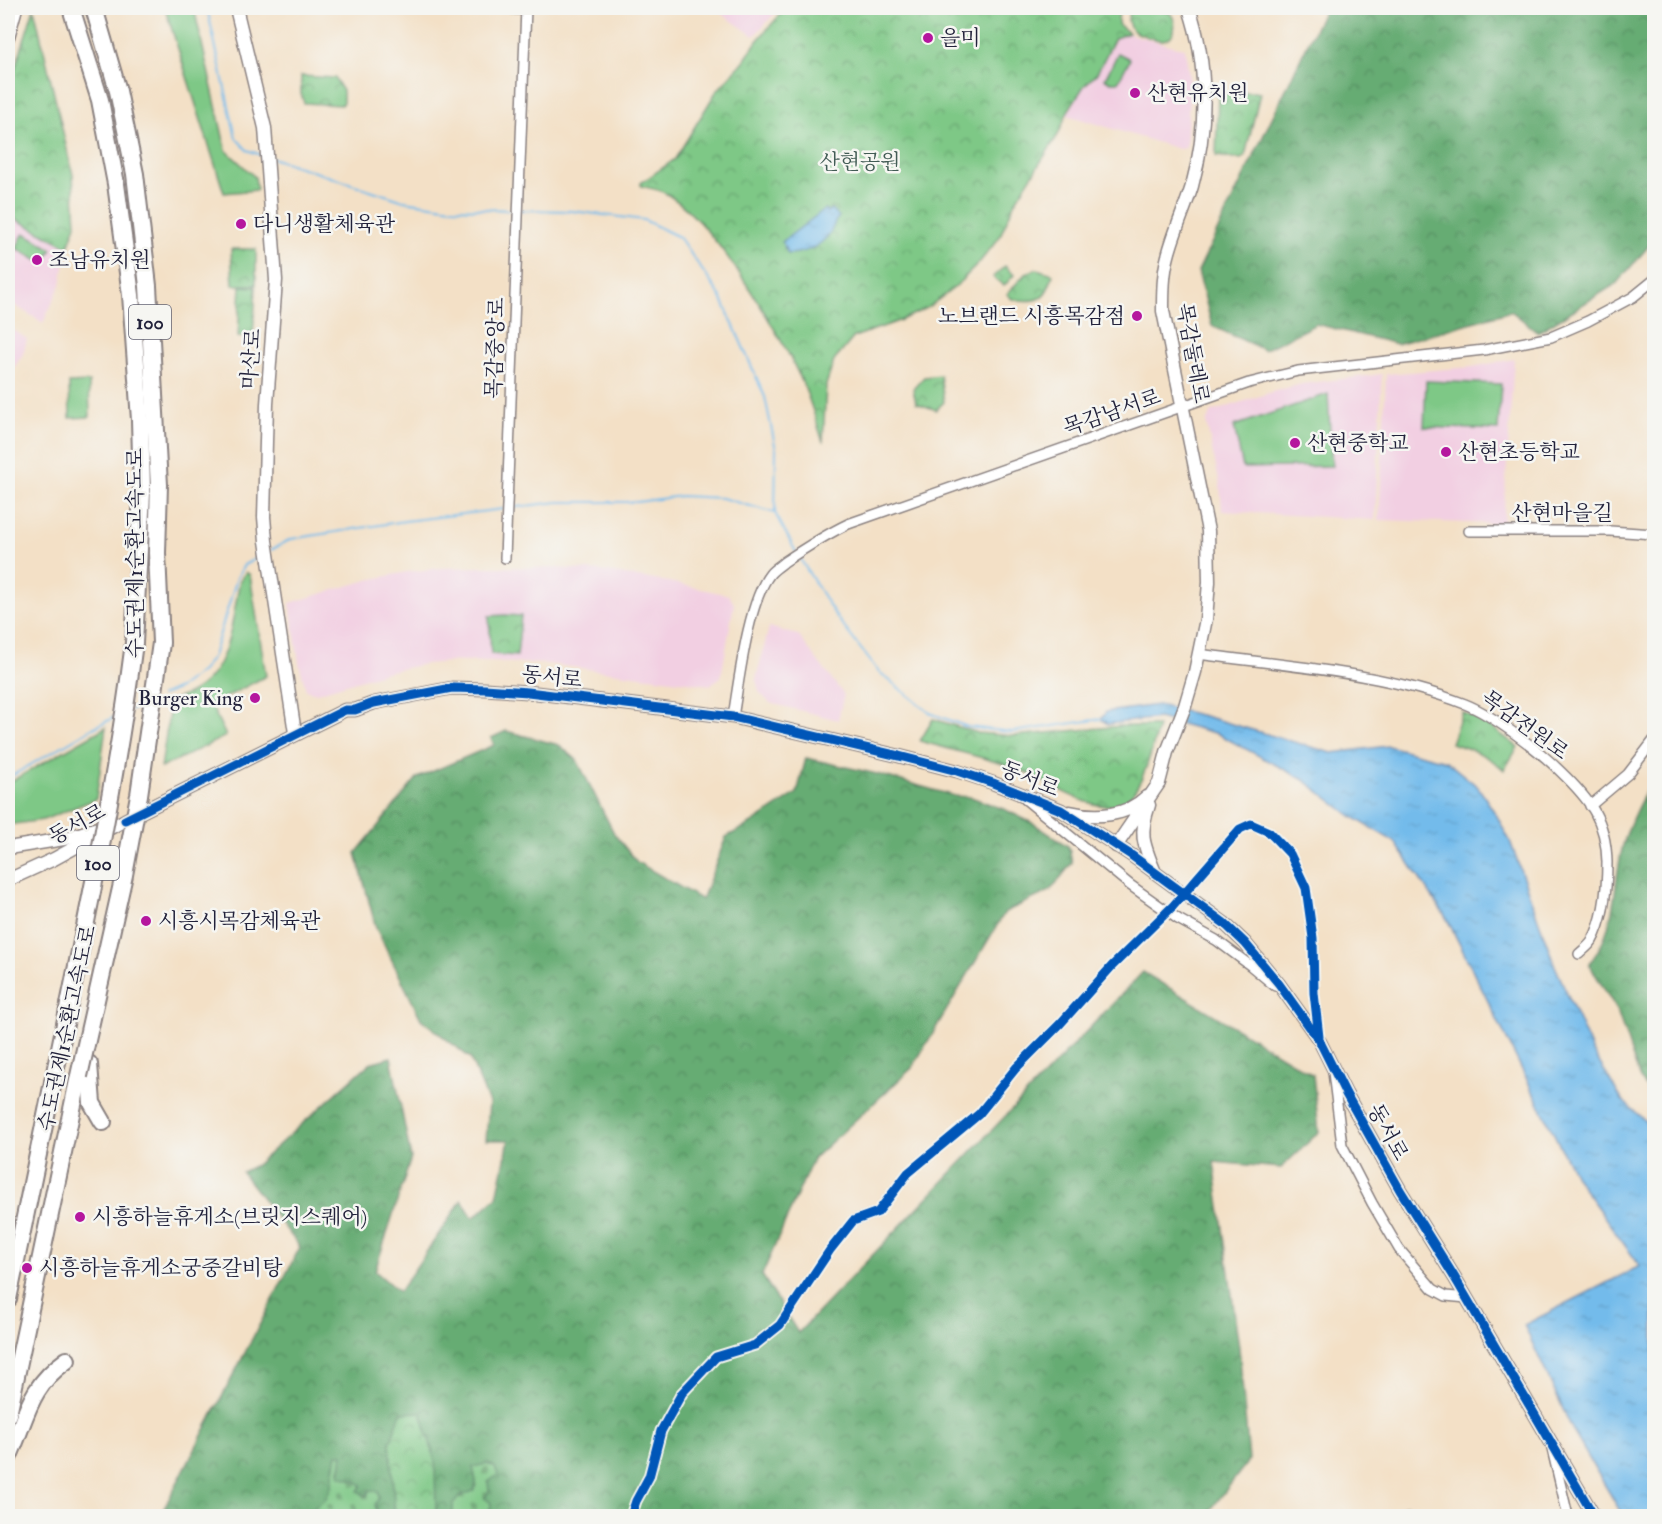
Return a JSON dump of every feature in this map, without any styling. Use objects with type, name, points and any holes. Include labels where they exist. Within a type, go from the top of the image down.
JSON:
[{"type":"highway","name":"수도권제1순환고속도로","points":[[8,1414],[139,795],[161,643],[157,553],[159,485],[148,286],[135,174],[118,91],[94,8]]},
{"type":"highway","name":"수도권제1순환고속도로","points":[[8,1299],[111,796],[135,643],[142,492],[140,420],[131,295],[116,184],[100,100],[72,12]]},
{"type":"highway","points":[[93,1016],[88,1072],[93,1108],[103,1122]]},
{"type":"highway","points":[[8,1264],[23,1224]]},
{"type":"highway","points":[[8,1458],[30,1400],[46,1378],[67,1360]]},
{"type":"main road","points":[[8,37],[16,8]]},
{"type":"main road","name":"마산로","points":[[236,8],[265,128],[270,180],[276,280],[267,415],[264,517],[295,733]]},
{"type":"main road","name":"목감둘레로","points":[[1159,783],[1167,752],[1195,672],[1206,618],[1209,582],[1208,531],[1163,311],[1168,256],[1192,184],[1201,140],[1204,94],[1197,38],[1190,8]]},
{"type":"main road","name":"동서로","points":[[8,880],[54,860],[125,820],[345,710],[355,710],[374,703],[452,688],[528,692],[732,717],[957,771],[1060,810],[1154,870],[1224,923],[1245,943],[1288,997],[1319,1040],[1346,1094],[1400,1190],[1467,1298],[1594,1516]]},
{"type":"main road","points":[[1060,810],[1092,815],[1116,813],[1130,809],[1142,801],[1159,783]]},
{"type":"main road","points":[[1116,846],[1159,783]]},
{"type":"main road","points":[[1154,870],[1142,838],[1148,807],[1159,783]]},
{"type":"main road","points":[[8,848],[64,839],[125,820]]},
{"type":"street","points":[[494,8],[526,9]]},
{"type":"street","name":"목감중앙로","points":[[505,558],[526,9]]},
{"type":"street","name":"목감남서로","points":[[732,717],[750,626],[758,596],[770,574],[802,548],[848,524],[1249,383],[1298,371],[1484,350],[1551,337],[1588,321],[1633,297],[1654,280]]},
{"type":"street","name":"산현마을길","points":[[1469,531],[1610,531],[1654,534]]},
{"type":"street","name":"목감전원로","points":[[1199,654],[1386,680],[1423,689],[1468,705],[1548,759],[1575,786],[1590,806],[1603,828],[1606,844],[1607,876],[1603,909],[1591,943],[1579,954]]},
{"type":"street","points":[[1590,806],[1628,774],[1654,740]]},
{"type":"street","points":[[1019,794],[1130,885],[1170,908],[1216,940],[1288,997]]},
{"type":"street","points":[[1195,881],[1240,829],[1251,825],[1269,832],[1290,854],[1306,888],[1313,938],[1314,993],[1319,1040]]},
{"type":"street","points":[[631,1516],[649,1477],[661,1431],[682,1393],[716,1357],[755,1345],[780,1325],[830,1250],[854,1221],[878,1212],[908,1173],[979,1114],[1016,1068],[1170,908]]},
{"type":"street","points":[[1332,1064],[1342,1145],[1372,1203],[1399,1249],[1433,1289],[1446,1296],[1467,1298]]},
{"type":"street","points":[[1550,1440],[1568,1516]]},
{"type":"shaded area","points":[[713,8],[780,8],[754,36]]},
{"type":"shaded area","name":"산현유치원","points":[[1130,34],[1185,48],[1189,75],[1186,148],[1179,149],[1067,115],[1084,87],[1097,74],[1116,38]]},
{"type":"shaded area","name":"조남유치원","points":[[8,215],[68,247],[61,284],[43,323],[8,301]]},
{"type":"shaded area","points":[[8,327],[27,339],[23,354],[8,377]]},
{"type":"shaded area","name":"산현초등학교","points":[[1514,359],[1503,524],[1379,520],[1386,374],[1472,367]]},
{"type":"shaded area","name":"산현중학교","points":[[1382,374],[1375,520],[1222,511],[1220,485],[1206,422],[1212,412],[1302,384]]},
{"type":"shaded area","points":[[485,567],[601,571],[729,595],[734,604],[721,677],[710,685],[549,664],[461,661],[425,664],[386,672],[317,693],[306,690],[299,663],[290,603],[368,580],[407,572]]},
{"type":"shaded area","points":[[769,627],[798,635],[844,695],[838,720],[770,703],[759,692],[756,679]]},
{"type":"green space","points":[[34,8],[73,175],[76,225],[68,247],[8,215],[8,91]]},
{"type":"green space","points":[[165,8],[194,8],[226,150],[255,177],[257,190],[224,193]]},
{"type":"green space","name":"산현공원","points":[[786,8],[1119,8],[1118,24],[1129,33],[1115,38],[1097,73],[1084,86],[1068,111],[1058,135],[1015,202],[999,238],[979,263],[954,288],[927,308],[854,337],[834,361],[826,385],[823,442],[807,393],[794,364],[743,279],[702,225],[682,205],[663,192],[641,186],[641,183],[675,159],[716,92]]},
{"type":"green space","points":[[1134,8],[1153,8],[1170,13],[1175,25],[1171,36],[1160,40],[1135,32],[1128,20]]},
{"type":"green space","points":[[1325,8],[1654,8],[1654,240],[1616,284],[1538,332],[1511,311],[1397,344],[1316,324],[1264,350],[1212,326],[1198,271]]},
{"type":"green space","points":[[1118,53],[1130,59],[1118,82],[1111,82],[1105,79]]},
{"type":"green space","points":[[301,76],[335,78],[343,91],[341,105],[304,103],[301,94]]},
{"type":"green space","points":[[1218,93],[1260,93],[1245,156],[1241,159],[1216,156]]},
{"type":"green space","points":[[24,233],[52,249],[43,264],[16,248]]},
{"type":"green space","points":[[231,249],[256,249],[256,285],[233,285]]},
{"type":"green space","points":[[1005,266],[1014,275],[1004,286],[993,277]]},
{"type":"green space","points":[[1037,269],[1053,274],[1048,289],[1040,298],[1029,301],[1012,299],[1007,294],[1026,273]]},
{"type":"green space","points":[[241,286],[256,287],[253,338],[238,337]]},
{"type":"green space","points":[[940,375],[944,402],[936,410],[916,403],[913,389],[924,377]]},
{"type":"green space","points":[[1426,381],[1501,384],[1498,430],[1424,427]]},
{"type":"green space","points":[[89,382],[90,417],[70,418],[69,383]]},
{"type":"green space","points":[[1328,394],[1332,466],[1243,468],[1234,426]]},
{"type":"green space","points":[[246,572],[250,575],[266,676],[211,705],[226,736],[161,768],[171,700],[190,693],[205,682],[216,669],[229,636],[240,580]]},
{"type":"green space","points":[[489,616],[521,616],[517,656],[491,654]]},
{"type":"green space","points":[[1462,712],[1483,721],[1518,747],[1504,770],[1479,753],[1451,743]]},
{"type":"green space","points":[[933,719],[978,733],[1013,736],[1122,726],[1158,726],[1144,772],[1132,794],[1125,801],[1116,805],[1104,806],[1078,799],[1013,767],[920,741]]},
{"type":"green space","points":[[106,727],[96,799],[43,820],[8,825],[8,783]]},
{"type":"green space","points":[[506,731],[559,745],[577,760],[615,835],[637,862],[702,900],[726,837],[797,793],[806,758],[877,774],[955,796],[971,797],[1006,810],[1034,824],[1069,847],[1072,863],[1050,891],[1005,912],[912,1068],[813,1159],[762,1275],[798,1333],[1143,972],[1313,1075],[1319,1132],[1281,1168],[1214,1162],[1239,1347],[1249,1460],[1206,1516],[160,1516],[300,1247],[242,1172],[256,1165],[370,1063],[391,1057],[411,1158],[375,1271],[399,1292],[462,1200],[473,1218],[497,1197],[509,1140],[486,1140],[489,1103],[470,1058],[421,1019],[376,928],[356,853],[417,778],[494,745],[491,738]]},
{"type":"green space","points":[[1654,778],[1654,1096],[1640,1079],[1617,1010],[1589,964],[1605,937],[1609,924],[1626,835]]},
{"type":"green space","points":[[421,1412],[435,1460],[436,1516],[395,1516],[390,1442],[401,1413]]},
{"type":"green space","points":[[337,1454],[343,1454],[340,1476],[362,1485],[358,1491],[366,1496],[370,1490],[378,1492],[379,1498],[375,1504],[378,1516],[303,1516],[325,1500],[331,1487]]},
{"type":"green space","points":[[486,1464],[495,1467],[498,1475],[488,1482],[489,1491],[485,1498],[491,1503],[489,1516],[453,1516],[453,1503],[462,1495],[474,1491],[476,1481],[473,1467]]},
{"type":"green space","points":[[1406,1505],[1420,1512],[1442,1516],[1389,1516]]},
{"type":"water","points":[[825,209],[827,212],[831,209],[839,217],[824,240],[802,252],[788,254],[782,242]]},
{"type":"water","points":[[1158,705],[1332,753],[1388,746],[1446,761],[1478,787],[1497,816],[1510,841],[1555,966],[1593,1052],[1622,1100],[1654,1129],[1654,1516],[1623,1516],[1574,1433],[1524,1325],[1640,1266],[1576,1178],[1447,919],[1395,842],[1351,816],[1304,780],[1218,734],[1159,718],[1108,724],[1101,719],[1106,712]]},
{"type":"waterway","points":[[207,8],[236,138],[247,150],[261,155]]},
{"type":"waterway","points":[[272,158],[404,201],[452,208],[514,210]]},
{"type":"waterway","points":[[520,210],[572,211],[644,220],[679,237],[721,297],[765,397],[776,450],[775,512]]},
{"type":"waterway","points":[[509,508],[558,502],[637,502],[681,496],[722,498],[775,513],[796,552]]},
{"type":"waterway","points":[[271,550],[291,539],[405,521],[504,509]]},
{"type":"waterway","points":[[161,696],[179,688],[202,671],[213,656],[237,578],[244,565],[264,554]]},
{"type":"waterway","points":[[799,557],[837,618],[878,671],[930,713],[968,727],[1012,732],[1101,719]]},
{"type":"waterway","points":[[131,710],[145,704]]},
{"type":"waterway","points":[[8,778],[117,716]]},
{"type":"tunnel","points":[[1173,906],[1195,881]]},
{"type":"cycle path","points":[[125,820],[345,710],[355,710],[374,703],[452,688],[528,692],[733,717],[957,771],[1061,810],[1131,855],[1224,923],[1245,943],[1279,984],[1319,1040],[1346,1094],[1400,1190],[1455,1278],[1594,1516]]},
{"type":"cycle path","points":[[631,1516],[649,1477],[661,1431],[682,1393],[716,1357],[755,1345],[780,1325],[830,1250],[853,1221],[878,1212],[908,1173],[979,1114],[1016,1068],[1060,1024],[1112,966],[1173,906],[1240,829],[1251,824],[1269,832],[1290,854],[1306,888],[1313,938],[1314,993],[1319,1037]]},
{"type":"place","name":"을미","points":[[928,38]]},
{"type":"place","name":"산현유치원","points":[[1135,93]]},
{"type":"place","name":"다니생활체육관","points":[[241,224]]},
{"type":"place","name":"조남유치원","points":[[37,260]]},
{"type":"place","name":"노브랜드 시흥목감점","points":[[1137,316]]},
{"type":"place","name":"산현중학교","points":[[1295,443]]},
{"type":"place","name":"산현초등학교","points":[[1446,452]]},
{"type":"place","name":"Burger King","points":[[255,698]]},
{"type":"place","name":"시흥시목감체육관","points":[[146,921]]},
{"type":"place","name":"시흥하늘휴게소(브릿지스퀘어)","points":[[80,1217]]},
{"type":"place","name":"시흥하늘휴게소궁중갈비탕","points":[[27,1268]]}]
